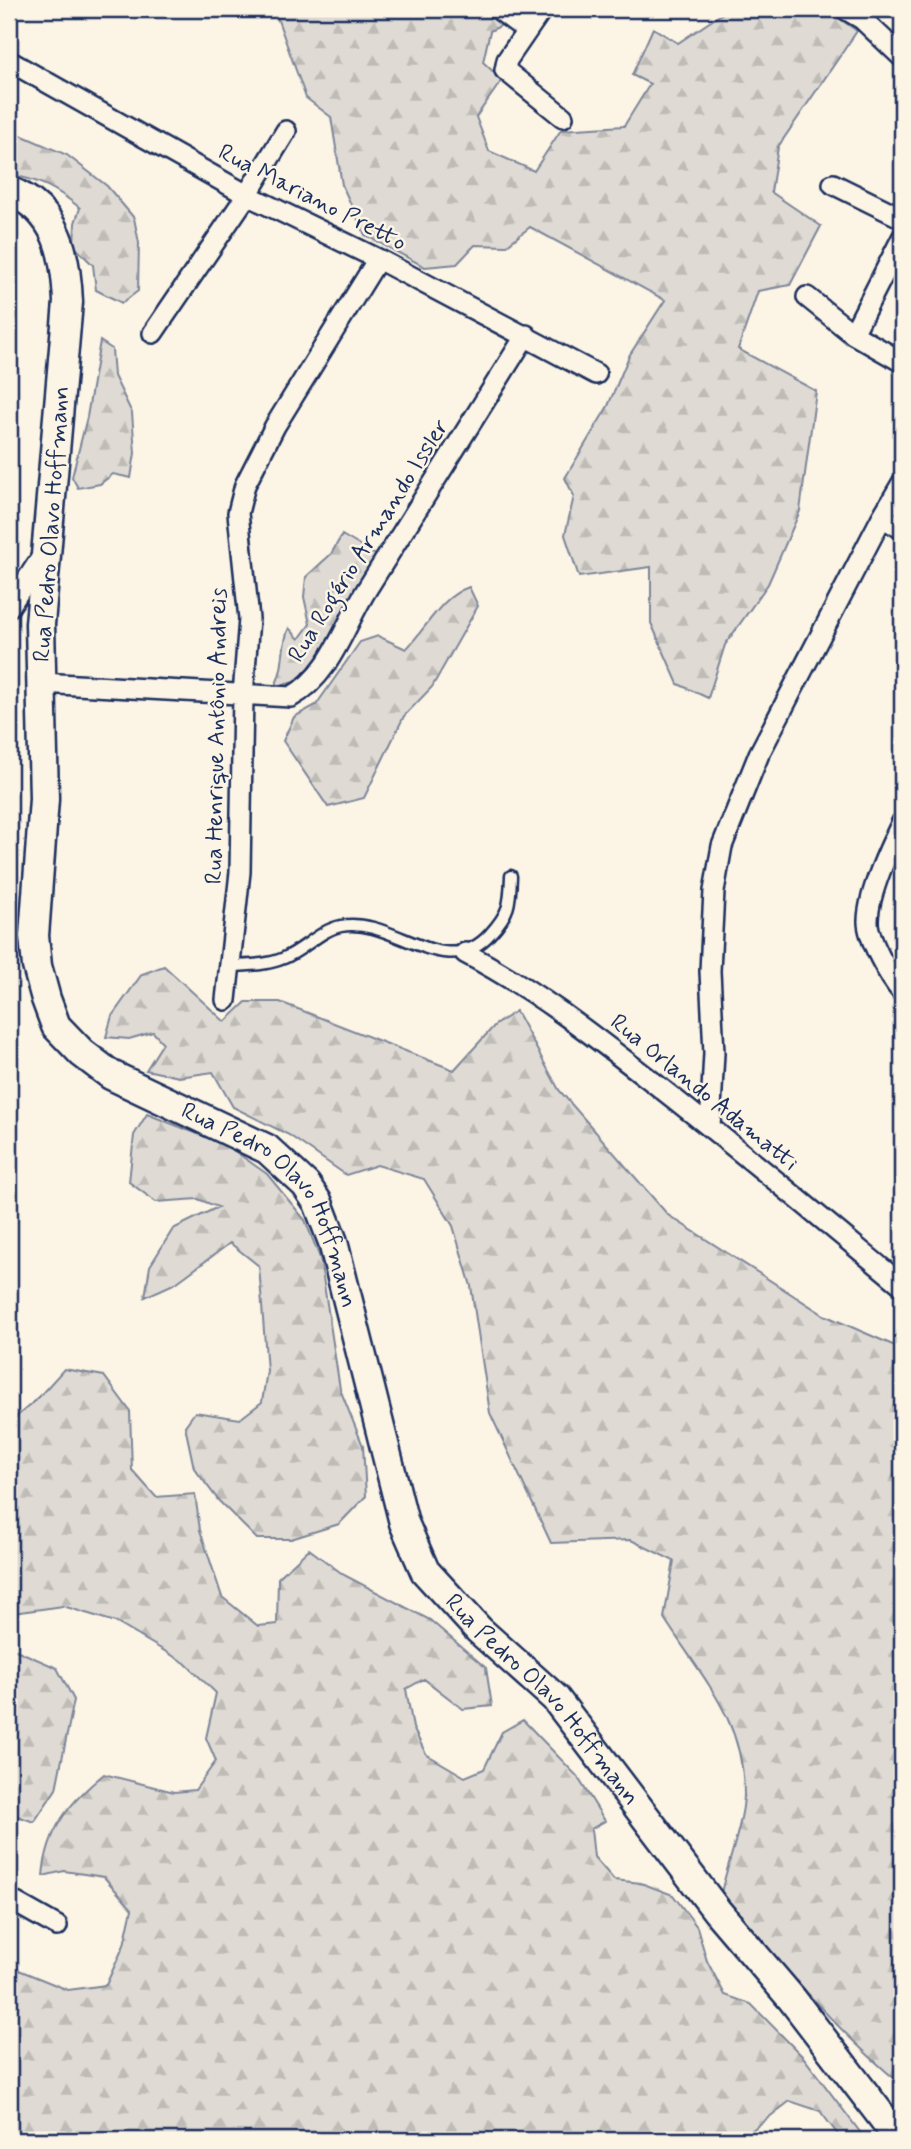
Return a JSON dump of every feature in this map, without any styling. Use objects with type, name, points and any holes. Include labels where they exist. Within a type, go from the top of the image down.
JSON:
[{"type":"street","points":[[498,9],[526,30]]},
{"type":"street","points":[[542,9],[507,60],[505,71],[563,117]]},
{"type":"street","points":[[859,12],[902,57]]},
{"type":"street","name":"Rua Mariano Pretto","points":[[9,61],[247,195],[378,259],[596,374]]},
{"type":"street","points":[[152,333],[247,195],[286,131]]},
{"type":"street","points":[[833,184],[902,218]]},
{"type":"street","name":"Rua Pedro Olavo Hoffmann","points":[[9,191],[29,201],[47,219],[60,239],[66,267],[68,302],[40,624],[44,799],[34,936],[37,966],[56,1026],[82,1053],[111,1075],[267,1149],[306,1185],[318,1203],[333,1242],[404,1523],[425,1571],[479,1630],[555,1698],[717,1912],[808,2020],[900,2140]]},
{"type":"street","points":[[853,334],[902,238]]},
{"type":"street","name":"Rua Henrique Antônio Andreis","points":[[226,1000],[232,966],[240,872],[243,695],[249,619],[237,513],[245,485],[275,426],[378,259]]},
{"type":"street","points":[[807,297],[853,334],[902,362]]},
{"type":"street","name":"Rua Rogério Armando Issler","points":[[41,683],[291,696],[314,680],[526,335]]},
{"type":"street","points":[[710,1127],[714,1053],[710,971],[714,891],[722,846],[759,754],[881,517],[902,483]]},
{"type":"street","points":[[881,517],[902,529]]},
{"type":"street","points":[[9,607],[48,547]]},
{"type":"street","points":[[902,822],[886,855],[867,921],[888,976],[902,992]]},
{"type":"street","name":"Rua Orlando Adamatti","points":[[465,953],[515,979],[560,1009],[710,1127],[902,1285]]},
{"type":"street","points":[[9,1899],[57,1926]]},
{"type":"lane","points":[[465,953],[483,943],[510,907],[511,876]]},
{"type":"lane","name":"Rua Orlando Adamatti","points":[[232,966],[259,965],[285,957],[339,926],[360,925],[435,950],[465,953]]},
{"type":"green space","points":[[274,9],[487,9],[504,24],[490,31],[483,62],[502,80],[476,117],[489,151],[534,171],[561,130],[624,126],[650,84],[632,75],[653,28],[678,43],[729,9],[826,9],[857,31],[778,147],[771,192],[821,226],[790,285],[758,291],[738,349],[816,391],[800,511],[768,584],[725,645],[708,698],[678,684],[651,623],[651,567],[579,577],[565,535],[574,496],[565,478],[608,406],[629,356],[665,300],[530,227],[506,246],[475,245],[457,264],[425,267],[365,235],[342,185],[331,117],[306,98]]},
{"type":"green space","points":[[9,130],[67,155],[107,186],[134,218],[139,243],[138,291],[122,303],[96,290],[93,265],[74,246],[75,223],[80,208],[47,186],[9,175]]},
{"type":"green space","points":[[100,341],[112,349],[114,376],[132,413],[135,453],[131,478],[113,474],[100,484],[78,488],[72,477],[87,417]]},
{"type":"green space","points":[[342,535],[379,557],[315,666],[300,681],[275,686],[281,671],[289,628],[299,639],[310,624],[304,597],[306,577],[331,554]]},
{"type":"green space","points":[[469,587],[478,606],[432,687],[404,716],[364,798],[328,807],[283,741],[294,717],[316,705],[360,642],[378,636],[406,649],[442,605]]},
{"type":"green space","points":[[164,966],[225,1022],[246,1002],[280,1002],[454,1070],[495,1025],[516,1011],[559,1090],[668,1215],[824,1315],[902,1349],[902,2085],[830,2017],[721,1893],[743,1805],[742,1767],[729,1721],[706,1680],[664,1618],[674,1561],[631,1540],[551,1543],[490,1413],[471,1286],[453,1226],[424,1179],[377,1165],[346,1175],[289,1135],[233,1107],[213,1072],[179,1077],[146,1070],[163,1043],[153,1032],[129,1039],[106,1037],[112,1016],[142,974]]},
{"type":"green space","points":[[147,1114],[226,1145],[267,1174],[305,1220],[320,1258],[340,1389],[363,1446],[366,1496],[339,1524],[291,1539],[257,1539],[219,1501],[194,1468],[185,1426],[195,1412],[240,1419],[262,1402],[267,1371],[259,1266],[230,1243],[176,1283],[145,1297],[150,1266],[173,1229],[218,1207],[198,1199],[156,1202],[129,1182],[134,1135]]},
{"type":"green space","points":[[64,1369],[104,1376],[130,1411],[132,1470],[156,1497],[195,1494],[200,1530],[222,1597],[258,1626],[277,1624],[278,1578],[309,1549],[344,1575],[430,1620],[486,1668],[492,1706],[463,1709],[424,1679],[406,1689],[413,1728],[426,1754],[465,1777],[484,1769],[502,1732],[523,1720],[577,1776],[605,1821],[591,1829],[594,1857],[614,1880],[641,1883],[673,1895],[697,1927],[707,1961],[725,1995],[751,2004],[804,2058],[866,2140],[842,2140],[820,2111],[790,2101],[751,2131],[745,2140],[9,2140],[9,1966],[68,1990],[106,1985],[124,1945],[132,1909],[104,1877],[64,1871],[43,1876],[49,1844],[62,1818],[80,1796],[104,1774],[174,1792],[195,1790],[216,1761],[206,1738],[216,1693],[185,1663],[115,1622],[63,1606],[13,1613],[9,1624],[9,1423],[37,1399]]},
{"type":"green space","points":[[9,1647],[57,1668],[74,1700],[56,1789],[34,1822],[9,1813]]}]
